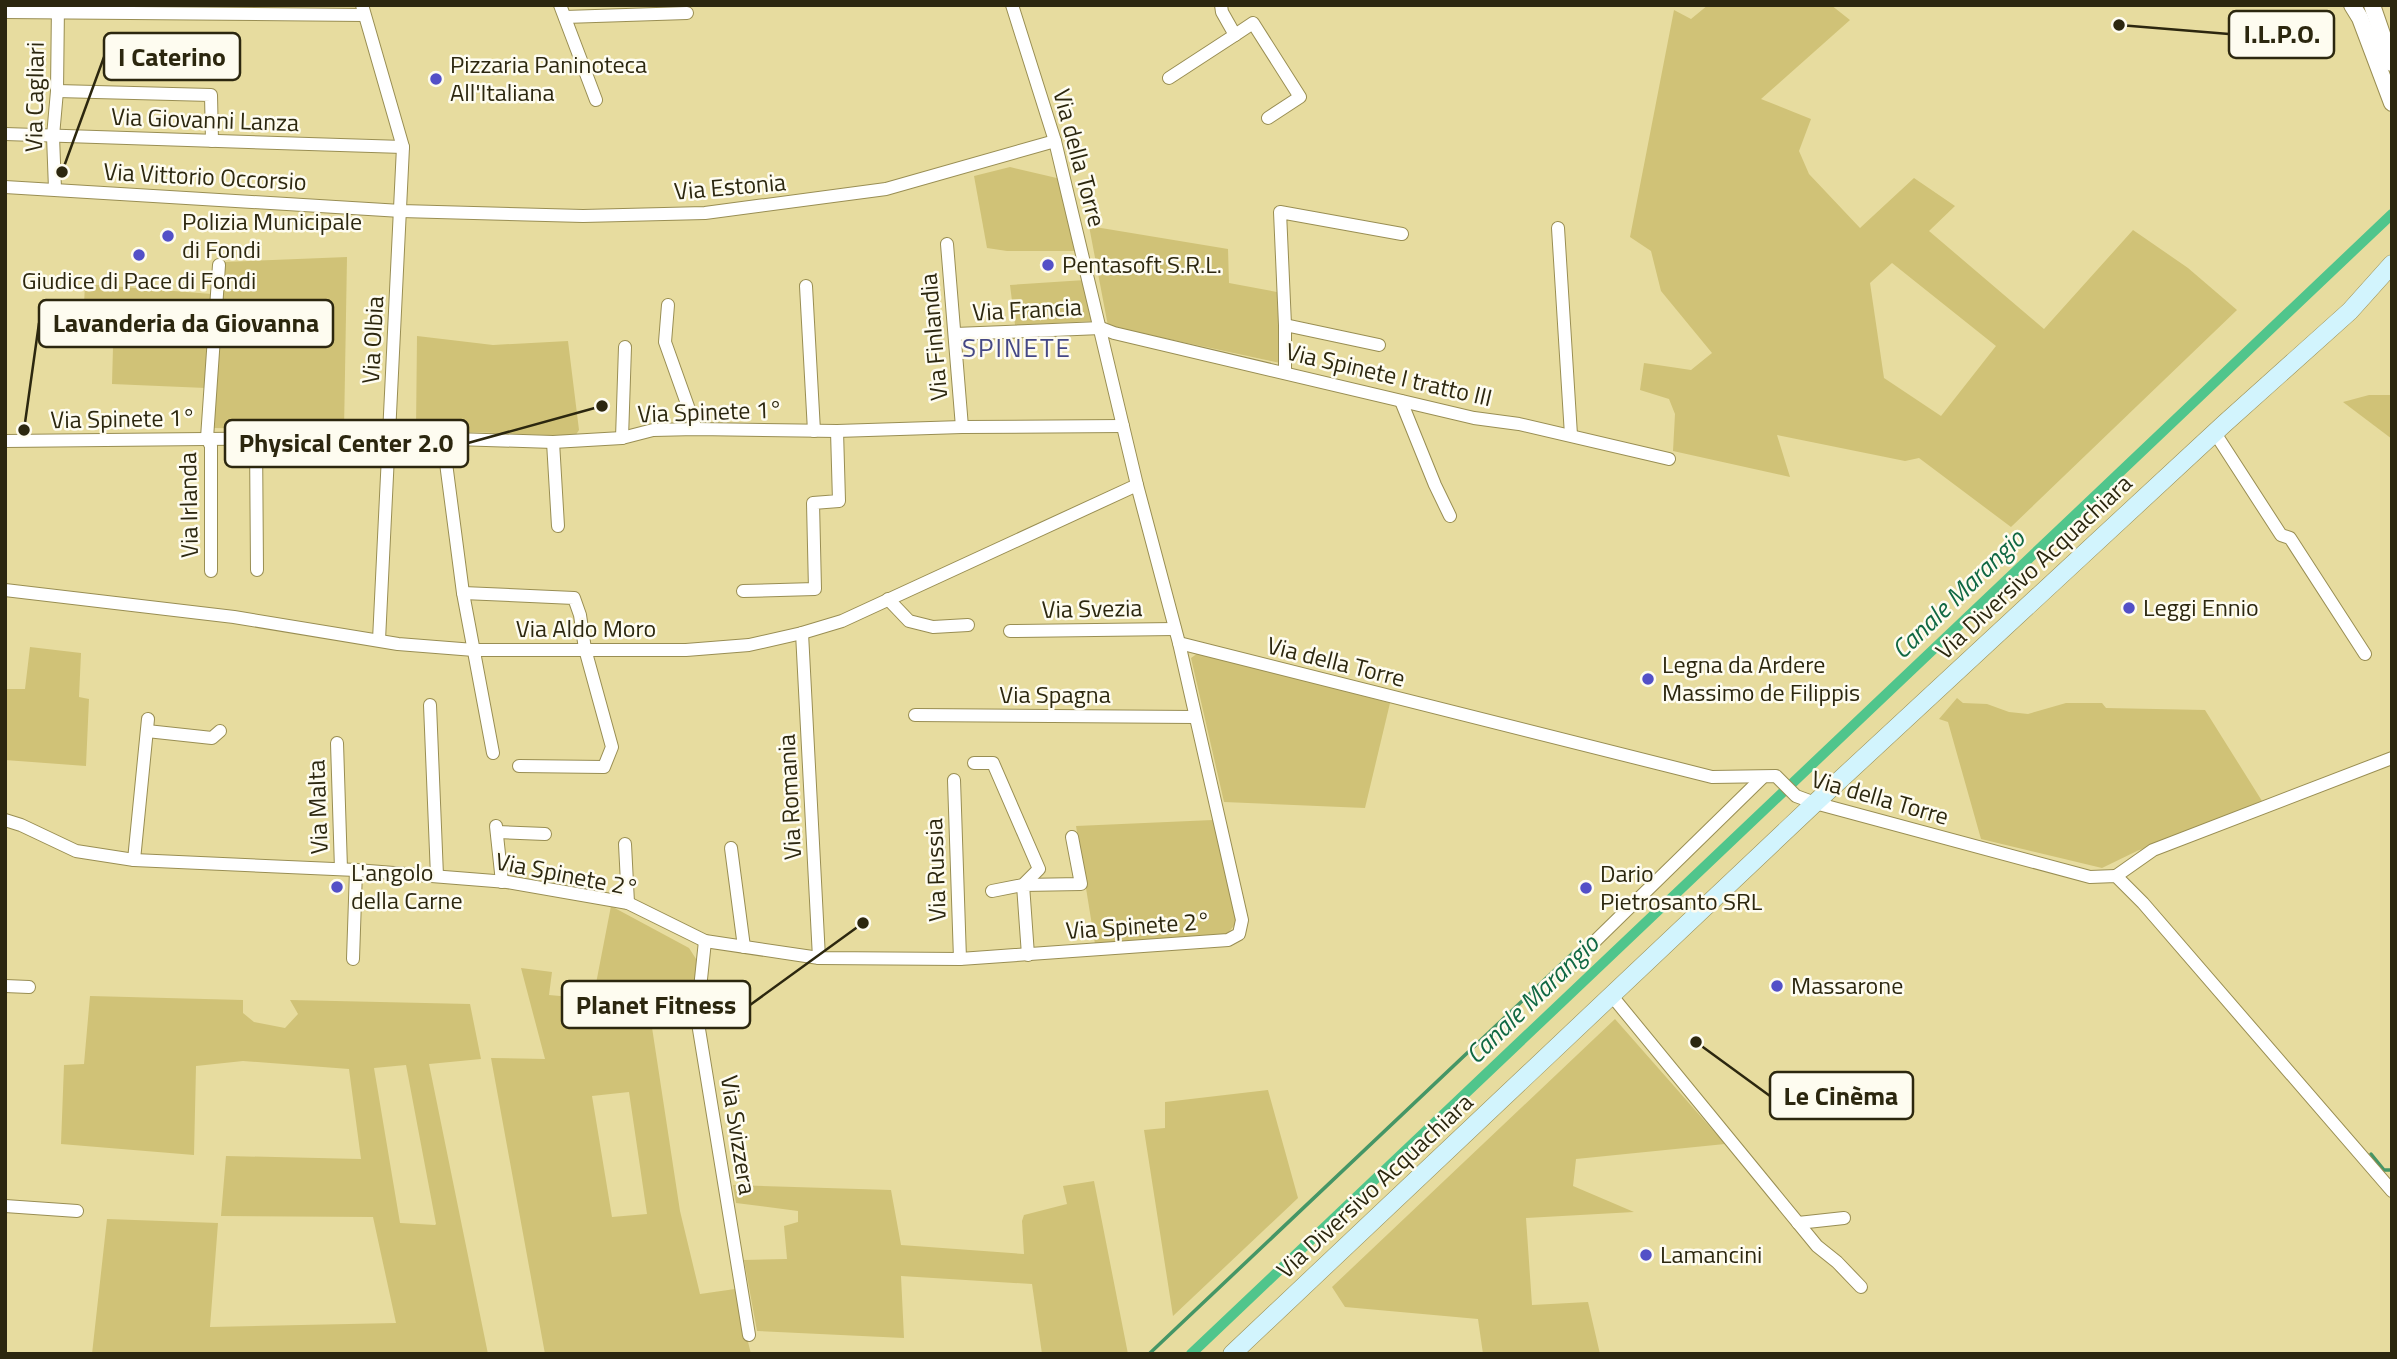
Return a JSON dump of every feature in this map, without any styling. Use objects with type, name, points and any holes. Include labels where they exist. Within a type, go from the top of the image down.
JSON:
[{"type":"main road","points":[[2350,311],[2392,264]]},
{"type":"main road","points":[[2350,311],[2392,286]]},
{"type":"main road","name":"Via Diversivo Acquachiara","points":[[1232,1354],[1815,803],[2350,311]]},
{"type":"street","name":"Via della Torre","points":[[1012,5],[1055,141],[1137,485],[1179,643],[1712,777],[1769,776],[1796,796],[1815,803],[2090,877],[2116,876]]},
{"type":"street","points":[[1221,5],[1235,35]]},
{"type":"street","points":[[2352,5],[2360,18],[2392,103]]},
{"type":"street","points":[[2372,5],[2392,63]]},
{"type":"street","points":[[5,12],[57,8],[363,10]]},
{"type":"street","name":"Via Cagliari","points":[[55,189],[53,136],[57,91],[57,8]]},
{"type":"street","name":"Via Olbia","points":[[363,10],[404,147],[379,640]]},
{"type":"street","points":[[596,100],[562,11],[687,13]]},
{"type":"street","points":[[1169,78],[1253,23],[1300,97],[1268,118]]},
{"type":"street","points":[[57,91],[211,95],[212,141]]},
{"type":"street","name":"Via Giovanni Lanza","points":[[5,134],[404,147]]},
{"type":"street","name":"Via Estonia","points":[[401,211],[583,216],[705,213],[886,189],[1055,141]]},
{"type":"street","name":"Via Vittorio Occorsio","points":[[5,187],[401,211]]},
{"type":"street","points":[[1285,372],[1280,212],[1402,234]]},
{"type":"street","points":[[1558,228],[1571,435]]},
{"type":"street","name":"Via Finlandia","points":[[947,244],[962,427]]},
{"type":"street","name":"Via Irlanda","points":[[211,571],[211,446],[207,438],[219,265]]},
{"type":"street","points":[[806,286],[814,430]]},
{"type":"street","points":[[668,305],[665,342],[696,429]]},
{"type":"street","points":[[1285,325],[1379,345]]},
{"type":"street","name":"Via Francia","points":[[955,334],[1101,328]]},
{"type":"street","name":"Via Spinete I tratto III","points":[[1101,328],[1474,418],[1519,424],[1668,459]]},
{"type":"street","points":[[622,438],[625,346]]},
{"type":"street","points":[[1401,401],[1450,516]]},
{"type":"street","name":"Via Spinete 1°","points":[[5,441],[390,437],[553,442],[622,438],[653,430],[838,431],[1123,426]]},
{"type":"street","points":[[743,591],[815,589],[813,503],[839,501],[838,431]]},
{"type":"street","points":[[2215,433],[2281,535],[2290,538],[2365,654]]},
{"type":"street","points":[[256,438],[257,570]]},
{"type":"street","points":[[443,440],[463,593],[493,753]]},
{"type":"street","points":[[553,442],[558,526]]},
{"type":"street","name":"Via Aldo Moro","points":[[5,590],[234,617],[379,640],[474,650],[686,650],[749,645],[842,621],[1137,485]]},
{"type":"street","points":[[463,593],[574,598],[580,615],[585,649],[612,747],[604,767],[519,766]]},
{"type":"street","points":[[888,599],[909,621],[933,627],[968,625]]},
{"type":"street","name":"Via Svezia","points":[[1010,631],[1175,629]]},
{"type":"street","name":"Via Romania","points":[[802,633],[819,958]]},
{"type":"street","name":"Via Spinete 2°","points":[[5,820],[76,851],[134,860],[436,876],[502,882],[628,903],[705,941],[819,958],[961,959],[1228,940],[1239,934],[1242,920],[1179,643]]},
{"type":"street","points":[[430,705],[436,876]]},
{"type":"street","name":"Via Spagna","points":[[915,715],[1195,717]]},
{"type":"street","points":[[134,860],[147,725],[212,738],[220,731]]},
{"type":"street","name":"Via Malta","points":[[337,743],[341,869]]},
{"type":"street","points":[[2392,758],[2153,850],[2116,876],[2143,903],[2392,1191]]},
{"type":"street","points":[[974,763],[993,763],[1039,869],[1023,885],[1028,955]]},
{"type":"street","points":[[1587,949],[1769,776]]},
{"type":"street","name":"Via Russia","points":[[954,780],[961,959]]},
{"type":"street","points":[[502,882],[497,829],[545,834]]},
{"type":"street","points":[[992,891],[1023,885],[1081,884],[1072,837]]},
{"type":"street","points":[[625,844],[628,903]]},
{"type":"street","points":[[731,849],[744,947]]},
{"type":"street","points":[[354,959],[356,870]]},
{"type":"street","name":"Via Svizzera","points":[[705,941],[697,1017],[749,1335]]},
{"type":"street","points":[[5,986],[29,987]]},
{"type":"street","points":[[1612,996],[1816,1245],[1861,1287]]},
{"type":"street","points":[[5,1206],[77,1211]]},
{"type":"street","points":[[1798,1223],[1844,1218]]},
{"type":"shaded area","points":[[1708,5],[1831,5],[1850,20],[1761,99],[1811,119],[1799,151],[1809,174],[1860,228],[1914,178],[1955,206],[1929,231],[2044,329],[2133,230],[2188,268],[2237,310],[2011,527],[1919,458],[1905,461],[1777,435],[1790,477],[1673,451],[1675,414],[1669,399],[1640,390],[1644,363],[1691,370],[1712,353],[1661,291],[1651,251],[1630,237],[1674,10],[1691,19]],"holes":[[[1892,263],[1996,346],[1941,416],[1884,378],[1870,283]]]},
{"type":"shaded area","points":[[1010,167],[1061,179],[1076,251],[1007,251],[987,248],[974,176]]},
{"type":"shaded area","points":[[1089,226],[1228,249],[1229,283],[1277,292],[1280,363],[1108,326]]},
{"type":"shaded area","points":[[347,257],[344,430],[214,428],[224,262]]},
{"type":"shaded area","points":[[1085,280],[1094,321],[1015,325],[1010,285]]},
{"type":"shaded area","points":[[85,284],[212,294],[206,388],[112,384],[113,347],[82,345]]},
{"type":"shaded area","points":[[417,336],[493,345],[568,341],[579,430],[575,436],[416,430]]},
{"type":"shaded area","points":[[2369,395],[2392,395],[2392,439],[2343,402]]},
{"type":"shaded area","points":[[30,647],[81,653],[79,697],[89,699],[86,766],[5,760],[5,689],[25,689]]},
{"type":"shaded area","points":[[1198,653],[1390,703],[1365,808],[1224,802],[1191,658]]},
{"type":"shaded area","points":[[1957,698],[1963,703],[1987,704],[2009,712],[2028,714],[2066,703],[2102,703],[2106,708],[2205,710],[2262,801],[2137,851],[2102,868],[1981,839],[1948,722],[1939,719]]},
{"type":"shaded area","points":[[1213,820],[1239,920],[1227,934],[1095,944],[1076,826]]},
{"type":"shaded area","points":[[611,906],[689,948],[698,962],[689,1022],[651,1021],[680,1211],[700,1294],[735,1289],[751,1354],[545,1354],[491,1058],[545,1059],[521,968],[552,972],[549,995],[593,999]],"holes":[[[629,1092],[647,1214],[612,1217],[592,1096]]]},
{"type":"shaded area","points":[[90,996],[243,1000],[243,1013],[254,1022],[285,1028],[298,1014],[290,1000],[470,1004],[481,1059],[429,1064],[488,1354],[92,1354],[107,1219],[218,1223],[210,1327],[396,1323],[373,1217],[221,1216],[226,1156],[361,1159],[349,1069],[243,1061],[196,1066],[194,1155],[61,1144],[64,1065],[84,1064]],"holes":[[[406,1065],[436,1224],[400,1223],[374,1068]]]},
{"type":"shaded area","points":[[1615,1019],[1725,1144],[1576,1159],[1573,1186],[1634,1212],[1526,1218],[1532,1305],[1588,1302],[1600,1354],[1483,1354],[1478,1319],[1345,1307],[1332,1287]]},
{"type":"shaded area","points":[[1268,1090],[1298,1198],[1173,1316],[1144,1130],[1165,1128],[1165,1102]]},
{"type":"shaded area","points":[[1094,1181],[1128,1354],[1042,1354],[1032,1284],[901,1276],[904,1338],[757,1331],[744,1260],[787,1259],[784,1226],[798,1222],[798,1211],[736,1203],[733,1185],[891,1190],[901,1245],[1024,1254],[1024,1215],[1067,1204],[1063,1186]]},
{"type":"waterway","name":"Canale Marangio","points":[[1191,1354],[2392,214]]},
{"type":"waterway","points":[[1149,1354],[1575,951]]},
{"type":"waterway","points":[[2371,1154],[2384,1170],[2392,1170]]},
{"type":"place","name":"I.L.P.O.","points":[[2119,25]]},
{"type":"place","name":"Pizzaria Paninoteca All'Italiana","points":[[436,79]]},
{"type":"place","name":"I Caterino","points":[[62,172]]},
{"type":"place","name":"Polizia Municipale di Fondi","points":[[168,236]]},
{"type":"place","name":"Giudice di Pace di Fondi","points":[[139,255]]},
{"type":"place","name":"Pentasoft S.R.L.","points":[[1048,265]]},
{"type":"place","name":"Physical Center 2.0","points":[[602,406]]},
{"type":"place","name":"Lavanderia da Giovanna","points":[[24,430]]},
{"type":"place","name":"Leggi Ennio","points":[[2129,608]]},
{"type":"place","name":"Legna da Ardere Massimo de Filippis","points":[[1648,679]]},
{"type":"place","name":"L'angolo della Carne","points":[[337,887]]},
{"type":"place","name":"Dario Pietrosanto SRL","points":[[1586,888]]},
{"type":"place","name":"Planet Fitness","points":[[863,923]]},
{"type":"place","name":"Massarone","points":[[1777,986]]},
{"type":"place","name":"Le Cinèma","points":[[1696,1042]]},
{"type":"place","name":"Lamancini","points":[[1646,1255]]},
{"type":"district","name":"SPINETE","points":[[1017,348]]}]
